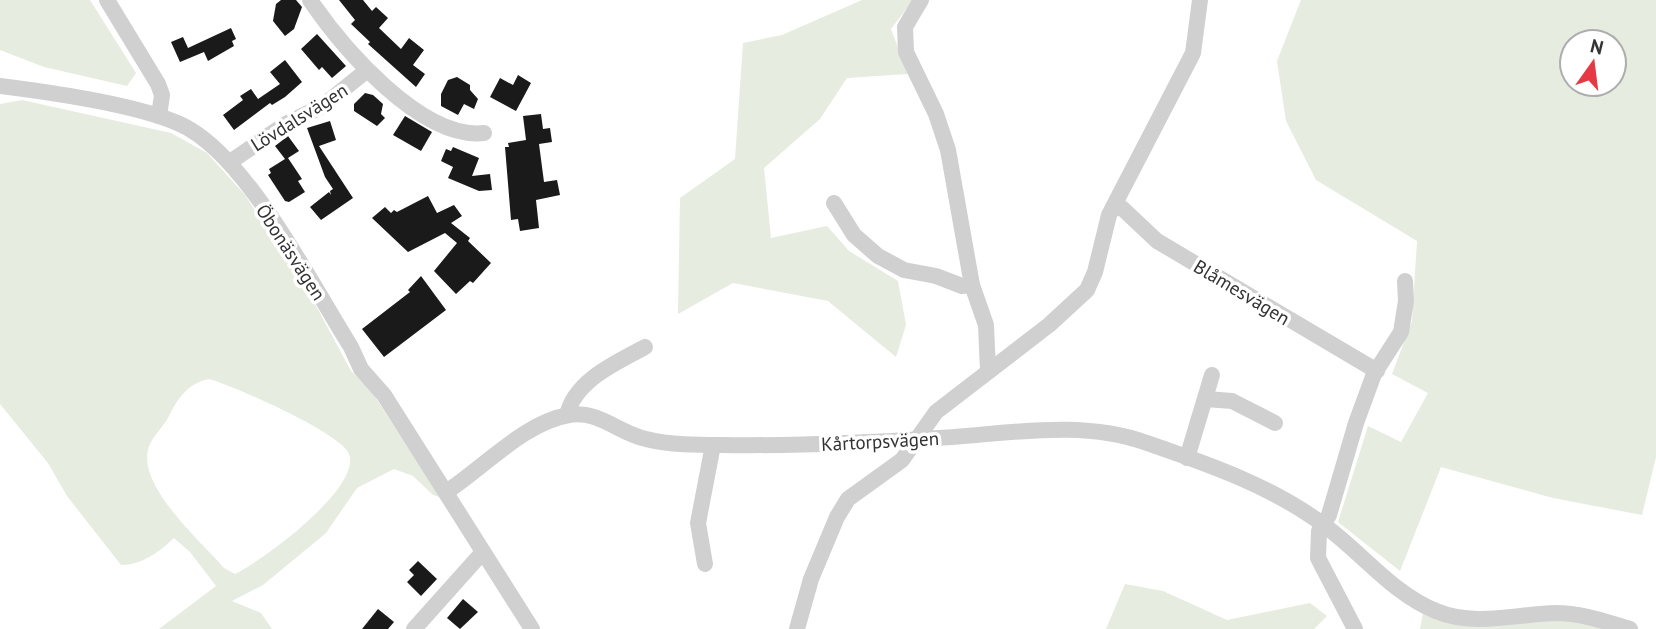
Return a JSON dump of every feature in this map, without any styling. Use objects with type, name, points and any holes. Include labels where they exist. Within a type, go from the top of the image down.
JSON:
[{"type":"street","points":[[107,0],[158,84],[162,95],[159,116]]},
{"type":"street","name":"Lövdalsvägen","points":[[310,0],[335,37],[366,71],[418,111],[467,135],[484,133]]},
{"type":"street","points":[[921,0],[905,27],[906,52],[936,114],[948,150],[972,285],[986,325],[988,371]]},
{"type":"street","points":[[797,629],[811,579],[837,517],[848,499],[902,460],[936,412],[1058,318],[1087,290],[1095,272],[1113,208],[1193,53],[1200,0]]},
{"type":"street","name":"Lövdalsvägen","points":[[230,162],[284,125],[324,105],[366,71]]},
{"type":"street","name":"Öbonäsvägen","points":[[0,86],[159,116],[207,140],[230,162],[316,290],[351,347],[361,369],[384,395],[482,553],[533,629]]},
{"type":"street","points":[[834,203],[860,242],[884,260],[904,270],[936,275],[962,286],[972,285]]},
{"type":"street","name":"Blåmesvägen","points":[[1113,208],[1122,208],[1129,213],[1142,230],[1157,241],[1377,371]]},
{"type":"street","points":[[1355,629],[1318,558],[1319,531],[1324,525],[1356,423],[1377,371],[1401,332],[1406,301],[1405,281]]},
{"type":"street","points":[[567,415],[576,395],[588,382],[645,347]]},
{"type":"street","points":[[1187,458],[1212,375]]},
{"type":"street","points":[[1206,399],[1232,401],[1275,423]]},
{"type":"street","name":"Kårtorpsvägen","points":[[446,492],[534,427],[567,415],[593,416],[647,440],[713,445],[845,444],[1078,429],[1119,434],[1187,458],[1266,491],[1324,525],[1385,579],[1436,611],[1468,619],[1570,614],[1630,629]]},
{"type":"street","points":[[705,564],[698,523],[713,445]]},
{"type":"street","points":[[414,629],[482,553]]},
{"type":"shaded area","points":[[0,0],[90,0],[136,73],[127,86],[44,67],[0,50]]},
{"type":"shaded area","points":[[862,0],[913,0],[891,29],[908,74],[847,78],[820,119],[764,168],[771,238],[827,226],[849,251],[898,281],[906,325],[896,357],[828,301],[733,283],[678,314],[680,198],[735,159],[743,43],[782,35]]},
{"type":"shaded area","points":[[1301,0],[1656,0],[1656,457],[1642,515],[1553,498],[1441,467],[1400,571],[1338,522],[1368,426],[1401,442],[1428,393],[1392,374],[1412,321],[1417,241],[1316,180],[1286,121],[1277,61]]},
{"type":"shaded area","points":[[22,100],[171,133],[207,153],[245,195],[314,302],[351,371],[370,389],[440,497],[433,495],[413,476],[394,469],[357,488],[326,533],[263,585],[232,601],[261,613],[272,629],[159,629],[216,586],[190,552],[174,538],[150,557],[121,565],[67,496],[48,463],[0,404],[0,104]],"holes":[[[209,379],[308,423],[342,445],[349,454],[349,468],[326,503],[266,555],[235,574],[224,568],[172,510],[159,493],[147,459],[150,444],[184,393],[195,384]]]},
{"type":"shaded area","points":[[1125,584],[1163,591],[1227,620],[1310,603],[1327,616],[1314,629],[1106,629]]},
{"type":"shaded area","points":[[1423,613],[1582,620],[1612,629],[1420,629]]},
{"type":"building","points":[[281,0],[296,0],[302,7],[294,29],[285,36],[273,21],[276,4]]},
{"type":"building","points":[[339,0],[363,0],[372,11],[376,7],[388,18],[379,28],[401,49],[409,38],[424,50],[413,65],[425,74],[416,87],[368,44],[370,42],[351,24],[355,20]]},
{"type":"building","points":[[231,28],[236,39],[232,41],[234,46],[208,61],[204,52],[180,62],[171,42],[183,37],[188,48]]},
{"type":"building","points":[[317,34],[346,66],[332,78],[322,67],[319,70],[301,49]]},
{"type":"building","points":[[285,60],[302,82],[285,97],[272,105],[270,103],[234,130],[223,115],[243,100],[240,96],[251,89],[258,99],[280,84],[270,72]]},
{"type":"building","points":[[518,75],[531,83],[516,111],[490,97],[500,78],[513,85]]},
{"type":"building","points":[[457,77],[470,85],[470,90],[478,99],[474,109],[464,104],[458,115],[441,106],[441,94],[448,80]]},
{"type":"building","points":[[365,93],[373,95],[383,104],[381,114],[385,118],[377,126],[354,111],[354,104]]},
{"type":"building","points":[[541,114],[543,129],[550,128],[552,142],[539,144],[544,182],[557,180],[560,195],[536,200],[539,228],[520,231],[518,219],[511,220],[505,147],[509,147],[508,143],[526,140],[523,116]]},
{"type":"building","points":[[405,116],[432,132],[421,151],[393,135]]},
{"type":"building","points":[[330,121],[336,140],[319,146],[353,198],[321,220],[310,207],[329,192],[331,195],[330,191],[333,189],[325,177],[307,128]]},
{"type":"building","points":[[288,136],[299,151],[288,158],[302,179],[298,181],[305,192],[289,202],[285,201],[268,175],[271,173],[269,169],[285,159],[275,146]]},
{"type":"building","points":[[453,147],[479,158],[472,176],[490,174],[492,190],[479,191],[448,178],[453,167],[441,161],[446,149],[451,151]]},
{"type":"building","points":[[428,196],[437,213],[454,205],[462,216],[451,223],[470,238],[468,241],[491,263],[473,283],[470,281],[456,294],[434,271],[457,243],[445,233],[408,252],[372,218],[385,207],[391,213],[394,210],[397,212]]},
{"type":"building","points":[[421,276],[446,310],[384,357],[362,329],[410,292],[408,290]]},
{"type":"building","points":[[418,561],[437,579],[421,596],[407,582],[414,575],[409,570]]},
{"type":"building","points":[[463,599],[478,612],[460,629],[447,618]]},
{"type":"building","points":[[378,609],[394,622],[388,629],[362,629]]}]
